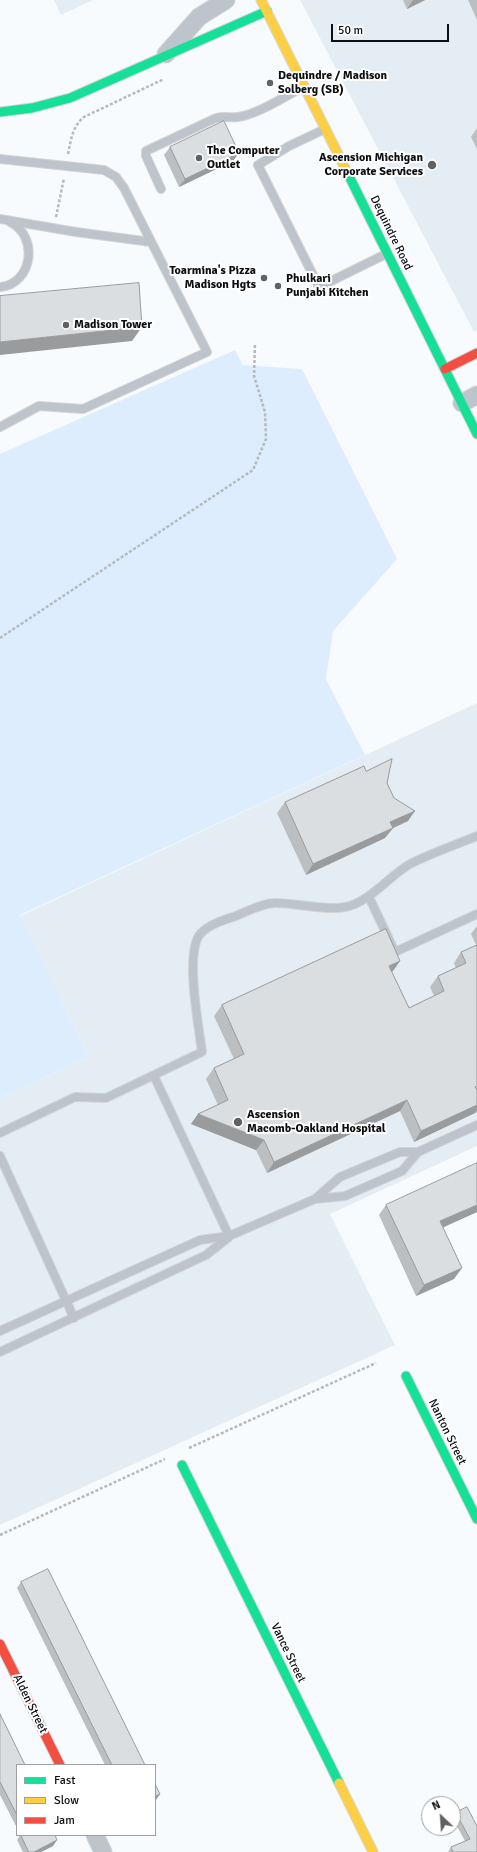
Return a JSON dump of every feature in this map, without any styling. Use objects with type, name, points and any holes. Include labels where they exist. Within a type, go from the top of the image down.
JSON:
[{"type":"street","points":[[164,56],[199,17],[226,0]]},
{"type":"street","name":"Dequindre Road","points":[[262,0],[477,434]]},
{"type":"street","points":[[0,112],[32,108],[70,98],[267,11]]},
{"type":"street","points":[[445,369],[477,353]]},
{"type":"street","points":[[462,403],[477,395]]},
{"type":"street","name":"Nanton Street","points":[[406,1376],[477,1519]]},
{"type":"street","name":"Vance Street","points":[[182,1465],[373,1852]]},
{"type":"street","name":"Alden Street","points":[[0,1644],[60,1764]]},
{"type":"street","points":[[95,1836],[103,1852]]},
{"type":"lane","points":[[161,189],[146,156],[146,151],[216,118],[237,117],[249,114],[304,86]]},
{"type":"lane","points":[[325,128],[289,146],[258,165],[319,287],[388,253]]},
{"type":"lane","points":[[0,159],[104,170],[116,177],[124,188],[208,352],[83,409],[39,406],[0,427]]},
{"type":"lane","points":[[0,219],[76,232],[151,242]]},
{"type":"lane","points":[[0,219],[14,224],[22,230],[28,241],[30,252],[28,264],[22,274],[14,282],[0,287]]},
{"type":"lane","points":[[0,1133],[75,1098],[106,1098],[202,1052],[193,983],[194,953],[200,934],[215,923],[273,903],[346,907],[369,897],[393,875],[410,864],[477,836]]},
{"type":"lane","points":[[369,897],[395,952],[477,914]]},
{"type":"lane","points":[[154,1076],[229,1236]]},
{"type":"lane","points":[[315,1199],[340,1177],[400,1152],[418,1152],[477,1125]]},
{"type":"lane","points":[[0,1331],[200,1240],[229,1236],[315,1199],[345,1196],[402,1171],[418,1152]]},
{"type":"lane","points":[[0,1156],[74,1318]]},
{"type":"lane","points":[[0,1352],[206,1255],[229,1236]]},
{"type":"path","points":[[67,157],[72,133],[84,117],[168,77]]},
{"type":"path","points":[[56,217],[64,178]]},
{"type":"path","points":[[0,638],[254,470],[266,439],[265,412],[254,376],[256,343]]},
{"type":"shaded area","points":[[54,0],[93,0],[61,15]]},
{"type":"shaded area","name":"Ascension Michigan Corporate Services","points":[[300,0],[477,0],[477,330],[474,332]]},
{"type":"shaded area","points":[[235,350],[243,365],[302,369],[397,559],[333,631],[326,679],[365,755],[20,915],[89,1057],[0,1098],[0,454]]},
{"type":"shaded area","name":"Ascension Macomb-Oakland Hospital","points":[[477,703],[477,1146],[330,1214],[395,1345],[0,1525],[0,1098],[89,1057],[20,916]]},
{"type":"building","name":"The Computer Outlet","points":[[224,121],[239,153],[185,179],[170,147]]},
{"type":"building","name":"Madison Tower","points":[[139,283],[142,327],[0,342],[0,296]]},
{"type":"building","points":[[392,759],[387,783],[394,798],[415,811],[390,822],[393,828],[313,864],[285,802],[364,766],[366,771]]},
{"type":"building","points":[[386,929],[400,961],[389,966],[409,1008],[444,991],[438,976],[466,963],[461,952],[477,945],[477,1086],[475,1087],[477,1090],[477,1105],[421,1131],[407,1100],[274,1162],[264,1140],[198,1114],[228,1100],[214,1068],[244,1054],[222,1005]]},
{"type":"building","points":[[477,1163],[477,1205],[440,1221],[462,1268],[424,1285],[386,1205]]},
{"type":"building","points":[[48,1569],[145,1764],[112,1764],[21,1582]]},
{"type":"building","points":[[0,1714],[25,1764],[16,1764],[16,1813],[0,1782]]},
{"type":"building","points":[[156,1786],[160,1794],[156,1796]]},
{"type":"building","points":[[467,1807],[477,1826],[477,1852],[453,1852],[451,1847],[470,1839],[461,1822],[461,1810]]},
{"type":"building","points":[[21,1836],[55,1836],[57,1840],[34,1852],[29,1852]]},
{"type":"traffic: fast","points":[[0,112],[32,108],[70,98],[267,11]]},
{"type":"traffic: fast","points":[[347,172],[477,434]]},
{"type":"traffic: fast","points":[[406,1376],[477,1519]]},
{"type":"traffic: fast","points":[[182,1465],[339,1783]]},
{"type":"traffic: slow","points":[[261,0],[347,172]]},
{"type":"traffic: slow","points":[[339,1783],[373,1852]]},
{"type":"traffic: jam","points":[[445,369],[477,353]]},
{"type":"traffic: jam","points":[[0,1644],[60,1764]]},
{"type":"place","name":"Dequindre / Madison Solberg (SB)","points":[[270,83]]},
{"type":"place","name":"The Computer Outlet","points":[[199,158]]},
{"type":"place","name":"Ascension Michigan Corporate Services","points":[[432,165]]},
{"type":"place","name":"Toarmina's Pizza Madison Hgts","points":[[264,278]]},
{"type":"place","name":"Phulkari Punjabi Kitchen","points":[[278,286]]},
{"type":"place","name":"Madison Tower","points":[[66,325]]},
{"type":"place","name":"Ascension Macomb-Oakland Hospital","points":[[238,1122]]}]
